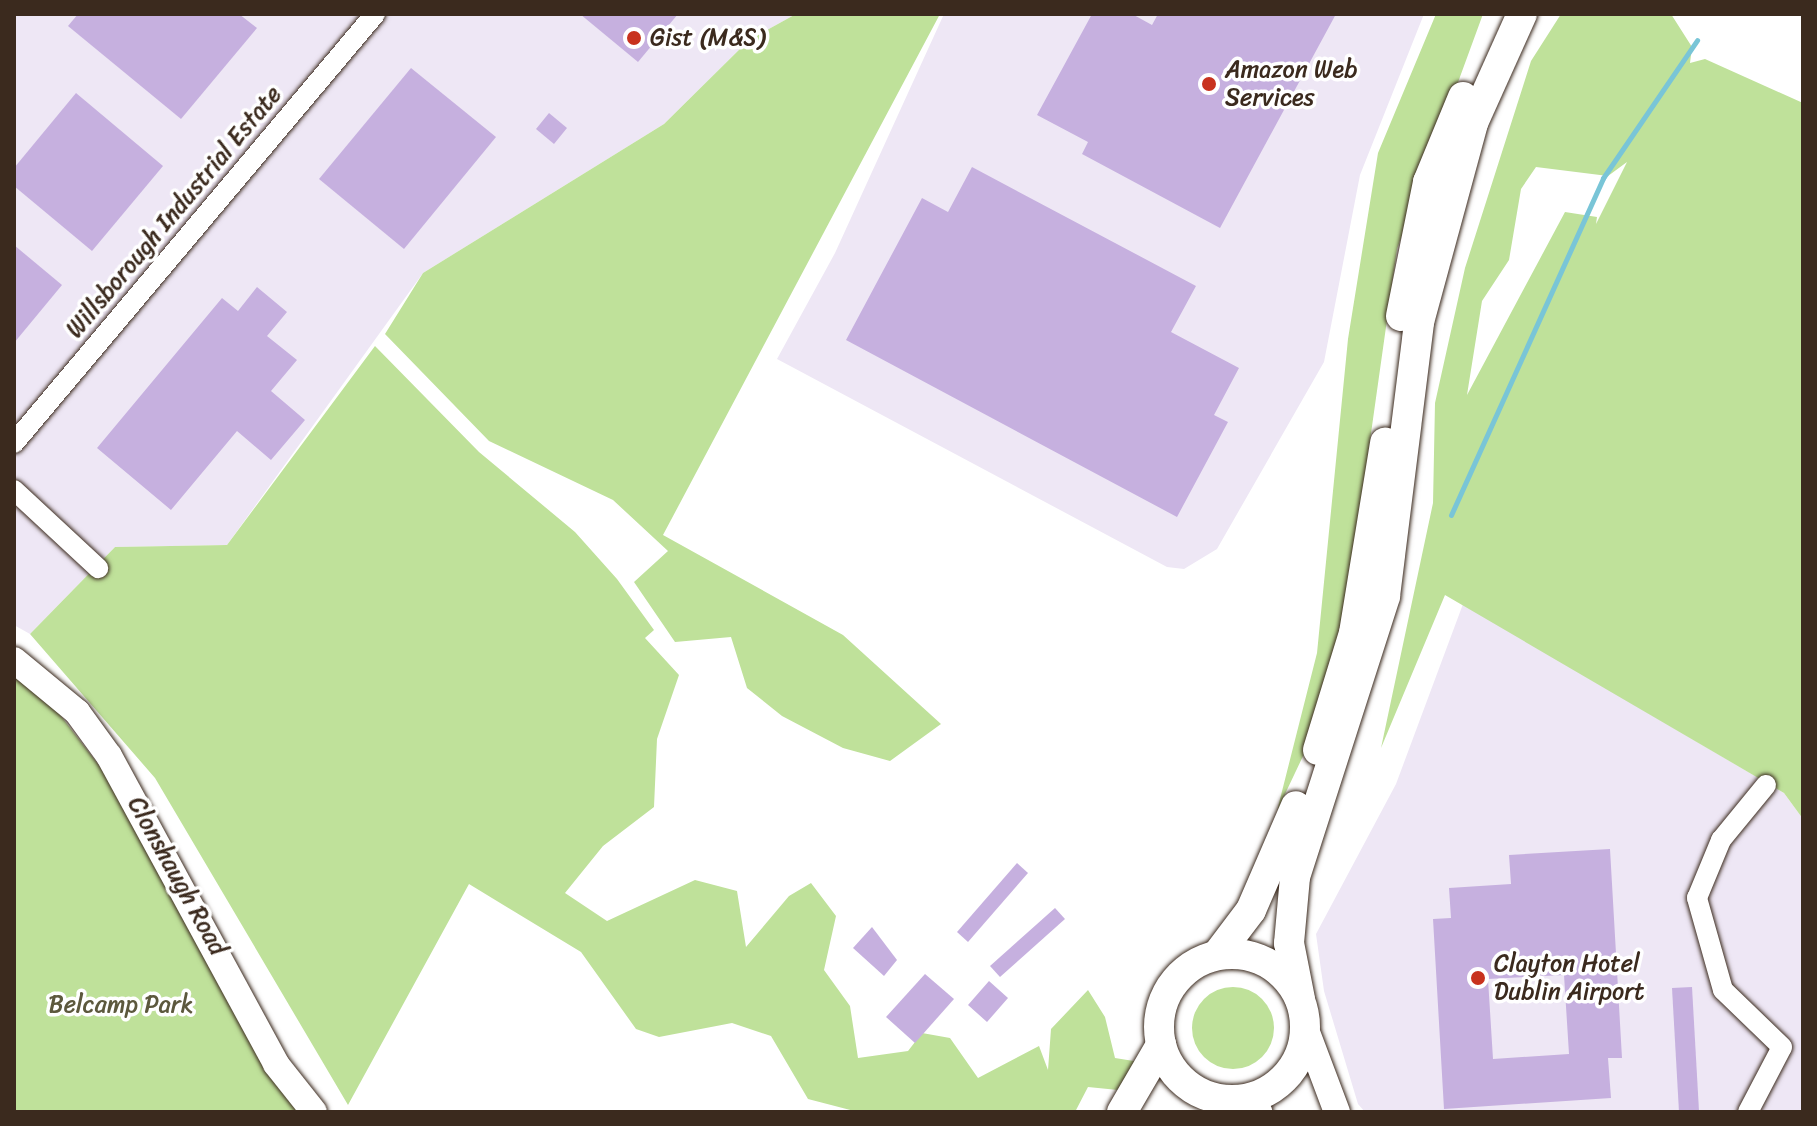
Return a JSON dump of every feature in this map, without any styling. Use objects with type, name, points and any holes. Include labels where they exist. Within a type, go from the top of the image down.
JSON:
[{"type":"main road","points":[[1217,955],[1268,876],[1328,720],[1373,537],[1417,228],[1461,100],[1504,14]]},
{"type":"main road","points":[[1161,1045],[1183,1081],[1226,1106],[1284,1078],[1302,1013],[1289,943],[1295,877],[1385,596],[1419,322],[1473,123],[1522,14]]},
{"type":"main road","points":[[1122,1112],[1161,1045],[1168,992],[1187,970],[1217,955],[1246,955],[1272,966],[1302,1013]]},
{"type":"street","name":"Willsborough Industrial Estate","points":[[14,443],[375,14]]},
{"type":"street","points":[[14,490],[98,568]]},
{"type":"street","name":"Clonshaugh Road","points":[[14,660],[77,712],[109,756],[276,1064],[314,1112]]},
{"type":"street","points":[[1748,1112],[1782,1047],[1723,990],[1697,898],[1721,840],[1766,785]]},
{"type":"street","points":[[1302,1013],[1337,1112]]},
{"type":"shaded area","points":[[14,14],[796,14],[749,40],[664,124],[423,273],[227,545],[115,547],[30,634],[14,625]]},
{"type":"shaded area","name":"Amazon Web Services","points":[[944,14],[1424,14],[1360,175],[1324,362],[1217,549],[1184,569],[1167,567],[777,359],[835,253]]},
{"type":"shaded area","points":[[1463,604],[1784,793],[1803,819],[1803,1112],[1365,1112],[1358,1104],[1324,991],[1316,934],[1396,784]]},
{"type":"green space","points":[[796,14],[940,14],[663,535],[843,635],[941,724],[890,761],[843,748],[782,716],[747,688],[731,637],[675,642],[634,582],[668,551],[613,500],[489,441],[385,334],[423,273],[664,124],[749,40]]},
{"type":"green space","points":[[1436,14],[1483,14],[1397,249],[1353,561],[1322,716],[1277,811],[1317,653],[1348,339],[1378,153]]},
{"type":"green space","points":[[1561,14],[1671,14],[1692,47],[1690,63],[1705,59],[1803,103],[1803,819],[1784,793],[1445,595],[1381,748],[1433,503],[1435,403],[1465,268],[1531,61]],"holes":[[[1627,162],[1596,224],[1597,217],[1565,212],[1467,395],[1482,301],[1509,260],[1521,189],[1536,167],[1608,176]]]},
{"type":"green space","points":[[375,346],[479,452],[575,532],[617,579],[654,630],[645,638],[679,675],[657,739],[654,807],[603,846],[565,893],[607,921],[695,880],[737,891],[746,947],[789,896],[811,883],[836,916],[824,970],[850,1006],[858,1058],[908,1051],[922,1033],[950,1038],[978,1078],[1039,1046],[1048,1070],[1051,1029],[1088,990],[1105,1017],[1115,1058],[1140,1062],[1118,1090],[1088,1087],[1075,1112],[858,1112],[808,1099],[771,1036],[732,1023],[659,1037],[636,1029],[581,952],[469,884],[348,1105],[155,778],[30,634],[115,547],[227,545]]},
{"type":"green space","name":"Belcamp Park","points":[[24,668],[131,807],[302,1112],[14,1112],[14,679]]},
{"type":"green space","points":[[1233,987],[1249,990],[1262,999],[1271,1012],[1274,1028],[1271,1044],[1262,1057],[1249,1066],[1233,1069],[1217,1066],[1204,1057],[1195,1044],[1192,1028],[1195,1012],[1204,999],[1217,990]]},
{"type":"building","points":[[78,14],[239,14],[257,28],[181,119],[68,26]]},
{"type":"building","name":"Gist (M&S)","points":[[580,14],[678,14],[638,62]]},
{"type":"building","name":"Amazon Web Services","points":[[1092,14],[1132,14],[1152,25],[1158,14],[1336,14],[1220,228],[1082,154],[1088,142],[1037,115]]},
{"type":"building","points":[[411,68],[496,137],[404,249],[319,179]]},
{"type":"building","points":[[76,93],[163,166],[92,251],[14,186],[14,168]]},
{"type":"building","points":[[549,113],[567,128],[554,144],[536,129]]},
{"type":"building","points":[[972,167],[1196,286],[1171,332],[1239,368],[1214,415],[1228,422],[1177,517],[846,340],[922,198],[948,212]]},
{"type":"building","points":[[14,245],[62,285],[14,343]]},
{"type":"building","points":[[257,287],[287,312],[267,336],[297,360],[271,391],[305,420],[271,460],[237,431],[171,510],[97,448],[222,298],[238,311]]},
{"type":"building","name":"Clayton Hotel Dublin Airport","points":[[1610,849],[1622,1058],[1608,1058],[1611,1098],[1444,1109],[1433,919],[1451,918],[1449,888],[1511,884],[1509,855]],"holes":[[[1564,975],[1569,1054],[1493,1059],[1488,979]]]},
{"type":"building","points":[[1017,863],[1028,873],[968,942],[957,932]]},
{"type":"building","points":[[1055,908],[1065,919],[1000,977],[990,966]]},
{"type":"building","points":[[872,927],[897,960],[884,976],[853,948]]},
{"type":"building","points":[[925,974],[954,999],[915,1043],[886,1017]]},
{"type":"building","points":[[989,981],[1008,998],[987,1022],[968,1005]]},
{"type":"building","points":[[1692,987],[1699,1111],[1679,1112],[1672,988]]},
{"type":"waterway","points":[[1451,515],[1603,178],[1697,40]]},
{"type":"place","name":"Gist (M&S)","points":[[634,38]]},
{"type":"place","name":"Amazon Web Services","points":[[1209,84]]},
{"type":"place","name":"Clayton Hotel Dublin Airport","points":[[1478,978]]}]
